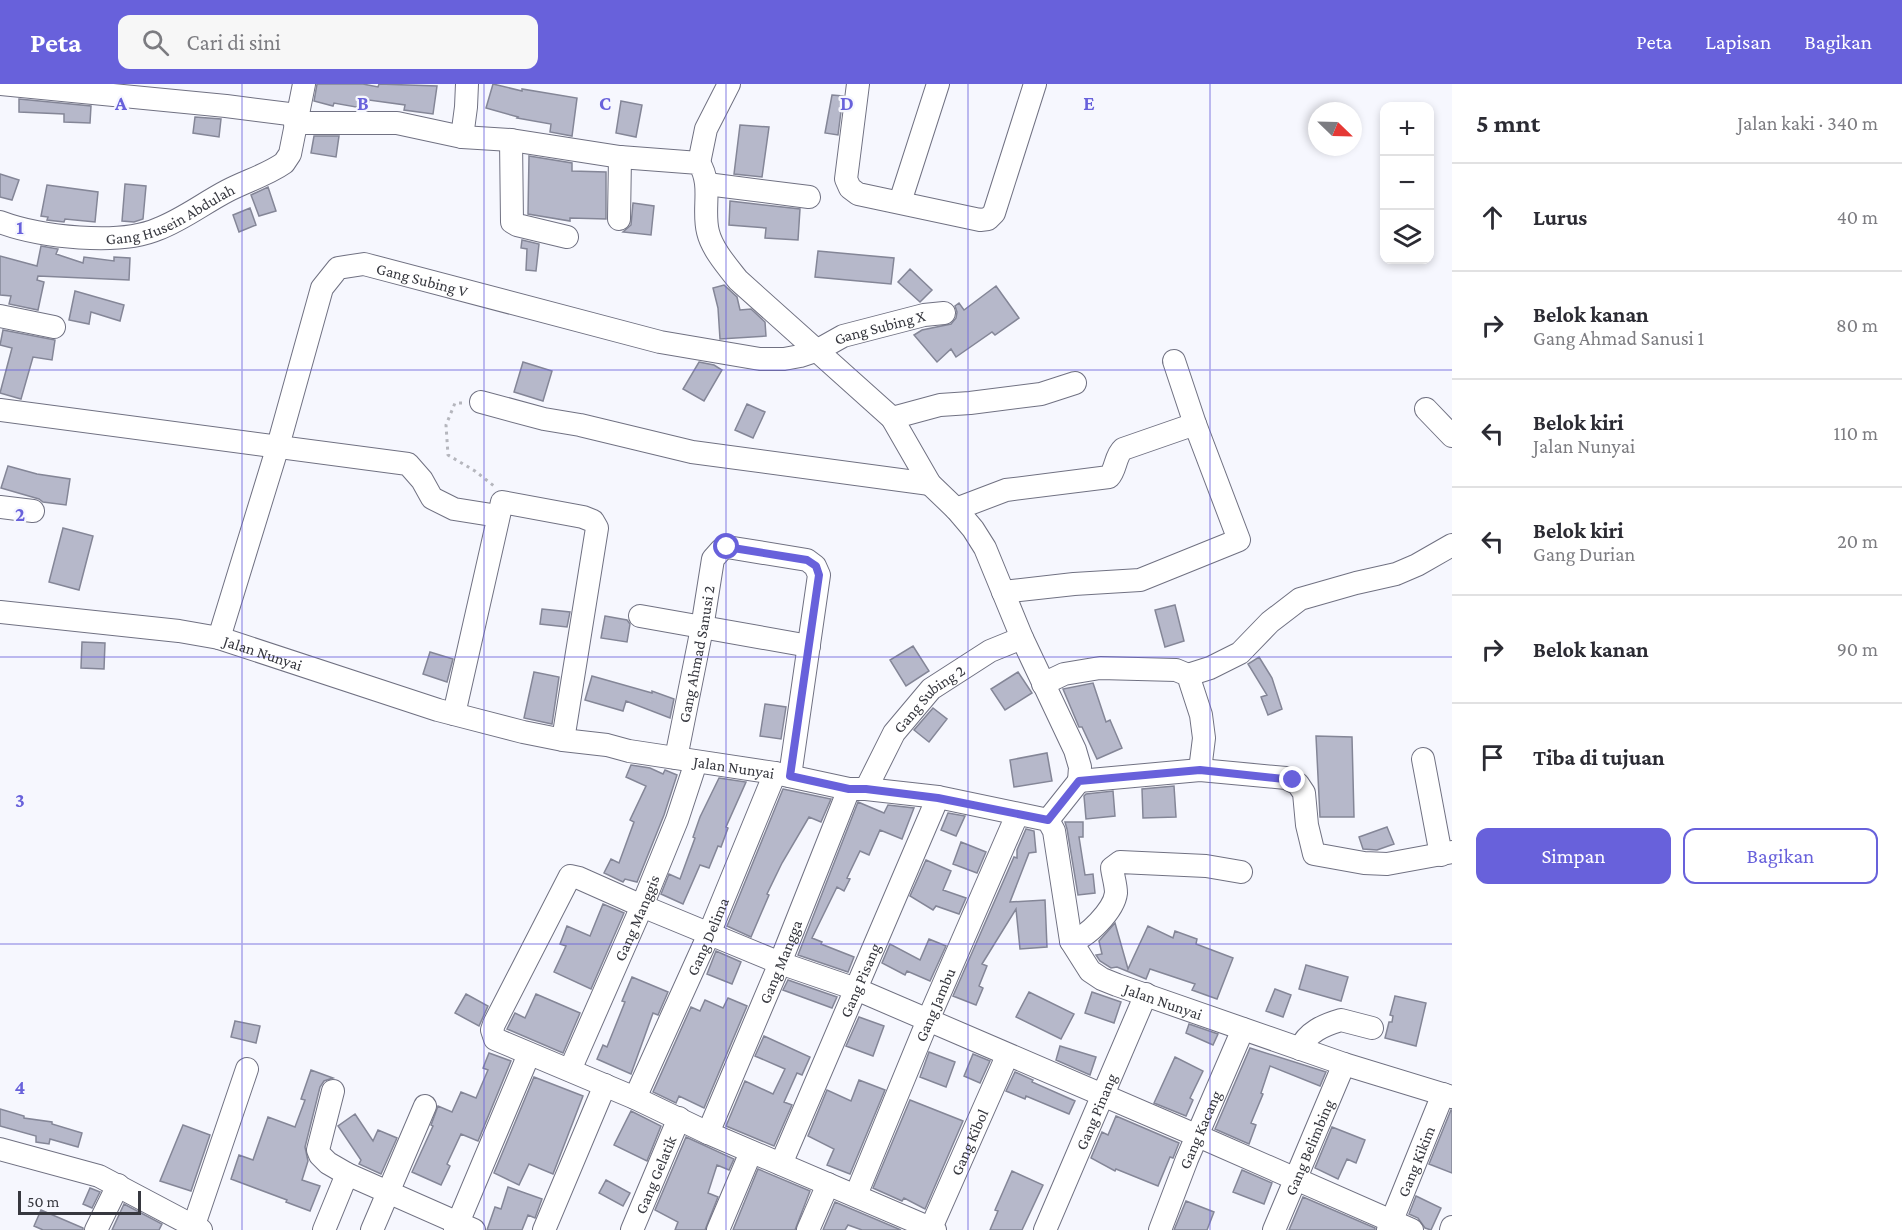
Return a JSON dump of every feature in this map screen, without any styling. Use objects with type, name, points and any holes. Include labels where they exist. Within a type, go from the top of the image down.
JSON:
[{"type":"street","points":[[0,84],[226,106],[296,119],[397,123],[462,137],[511,140],[620,157],[808,197]]},
{"type":"street","name":"Gang Husein Abdulah","points":[[0,222],[17,228],[67,236],[102,238],[157,230],[284,163],[290,154],[304,84]]},
{"type":"street","points":[[462,137],[467,84]]},
{"type":"street","points":[[729,84],[706,129],[703,174],[708,233],[723,260],[746,288],[892,418],[930,484],[956,509],[985,548],[1022,638],[1066,728],[1078,758],[1079,781],[1048,820]]},
{"type":"street","points":[[858,84],[847,184],[858,194],[900,201],[980,220],[992,216],[1035,84]]},
{"type":"street","points":[[900,201],[939,84]]},
{"type":"street","points":[[511,140],[512,222],[516,225],[567,237]]},
{"type":"street","points":[[619,219],[620,157]]},
{"type":"street","name":"Gang Subing V","points":[[219,638],[278,446],[322,288],[338,268],[364,264],[660,342],[759,359],[784,359],[818,350]]},
{"type":"street","name":"Gang Subing X","points":[[818,350],[843,336],[924,315],[944,313]]},
{"type":"street","points":[[0,316],[54,327]]},
{"type":"street","points":[[1003,592],[1140,580],[1239,540],[1174,361]]},
{"type":"street","points":[[892,418],[940,405],[970,404],[1041,394],[1075,383]]},
{"type":"street","points":[[481,402],[544,419],[580,425],[692,452],[930,484]]},
{"type":"street","points":[[1426,408],[1452,436]]},
{"type":"street","points":[[0,410],[408,465],[422,480],[432,498],[454,508],[500,509],[583,517],[593,521],[597,528],[563,740]]},
{"type":"street","points":[[956,509],[1006,490],[1108,477],[1112,474],[1119,453],[1123,449],[1195,424]]},
{"type":"street","points":[[0,507],[33,511]]},
{"type":"street","points":[[454,714],[500,509]]},
{"type":"street","points":[[1043,684],[1064,674],[1100,668],[1176,670],[1188,675],[1210,668],[1240,652],[1270,622],[1300,599],[1396,574],[1452,546]]},
{"type":"street","name":"Gang Ahmad Sanusi 2","points":[[686,760],[713,559],[727,547],[807,560],[816,566]]},
{"type":"street","name":"Gang Delima","points":[[635,1098],[783,775],[809,646],[819,575],[816,566]]},
{"type":"street","name":"Jalan Nunyai","points":[[0,612],[179,631],[219,638],[339,679],[454,714],[563,740],[606,745],[629,751],[858,789],[938,798],[1048,820],[1054,831],[1071,941],[1085,965],[1095,975],[1300,1049],[1448,1096]]},
{"type":"street","points":[[640,616],[809,646]]},
{"type":"street","name":"Gang Subing 2","points":[[858,789],[894,733],[931,689],[990,651],[1022,638]]},
{"type":"street","points":[[1188,675],[1204,729],[1200,770]]},
{"type":"street","points":[[1079,781],[1200,770],[1286,778],[1299,784],[1304,793],[1307,825],[1314,854],[1364,863],[1387,864],[1446,853],[1423,759]]},
{"type":"street","name":"Gang Manggis","points":[[570,1070],[677,820],[686,760]]},
{"type":"street","name":"Gang Mangga","points":[[708,1133],[780,963],[858,789]]},
{"type":"street","name":"Gang Pisang","points":[[781,1164],[938,798]]},
{"type":"street","name":"Gang Jambu","points":[[856,1195],[928,1020],[1017,815]]},
{"type":"street","points":[[1071,941],[1078,940],[1107,915],[1116,894],[1112,868],[1119,862],[1206,866],[1241,872]]},
{"type":"street","points":[[933,1229],[899,1223],[856,1195],[751,1152],[635,1098],[495,1039],[492,1030],[567,879],[573,876],[780,963],[856,989],[1007,1056],[1198,1136],[1397,1227]]},
{"type":"street","name":"Gang Pinang","points":[[1045,1230],[1146,994]]},
{"type":"street","points":[[1300,1049],[1308,1035],[1337,1021],[1372,1028]]},
{"type":"street","name":"Gang Kacang","points":[[1160,1230],[1243,1029]]},
{"type":"street","points":[[333,1091],[318,1150],[320,1155],[328,1163],[347,1174],[462,1228],[529,1054]]},
{"type":"street","name":"Gang Kibol","points":[[933,1229],[1007,1056]]},
{"type":"street","name":"Gang Belimbing","points":[[1275,1230],[1344,1064]]},
{"type":"street","points":[[0,1149],[76,1168],[118,1185],[198,1228],[247,1069]]},
{"type":"street","points":[[543,1230],[605,1085]]},
{"type":"street","name":"Gang Kikim","points":[[1397,1227],[1448,1096]]},
{"type":"street","points":[[372,1230],[425,1106]]},
{"type":"street","name":"Gang Gelatik","points":[[632,1230],[679,1118]]},
{"type":"street","points":[[718,1230],[751,1152]]},
{"type":"street","points":[[324,1230],[347,1174]]},
{"type":"street","points":[[808,1230],[828,1184]]},
{"type":"street","points":[[96,1230],[118,1185]]},
{"type":"path","points":[[481,402],[455,403],[446,425],[448,455],[501,490],[500,509]]},
{"type":"building","points":[[317,84],[363,84],[378,87],[379,84],[437,86],[433,114],[404,110],[405,105],[369,100],[367,109],[334,103],[333,106],[314,101]]},
{"type":"building","points":[[493,84],[522,91],[522,89],[577,98],[572,136],[550,132],[551,124],[517,118],[486,108]]},
{"type":"building","points":[[832,95],[843,96],[838,135],[825,133]]},
{"type":"building","points":[[19,99],[91,106],[90,123],[64,122],[64,114],[19,112]]},
{"type":"building","points":[[621,101],[642,105],[636,137],[616,133]]},
{"type":"building","points":[[195,117],[221,119],[219,137],[193,133]]},
{"type":"building","points":[[740,125],[769,127],[762,177],[734,174]]},
{"type":"building","points":[[314,136],[339,136],[336,157],[311,153]]},
{"type":"building","points":[[529,156],[572,163],[572,171],[606,172],[606,219],[570,218],[570,221],[528,214]]},
{"type":"building","points":[[0,174],[19,180],[12,200],[0,197]]},
{"type":"building","points":[[125,184],[146,186],[143,219],[134,222],[122,221]]},
{"type":"building","points":[[47,185],[98,192],[95,222],[65,219],[64,222],[47,220],[48,217],[41,216]]},
{"type":"building","points":[[268,187],[276,211],[259,216],[251,195]]},
{"type":"building","points":[[730,201],[800,209],[798,240],[765,238],[766,228],[729,225]]},
{"type":"building","points":[[633,203],[654,206],[651,235],[623,232],[631,225]]},
{"type":"building","points":[[250,208],[256,225],[239,232],[233,215]]},
{"type":"building","points":[[522,240],[539,244],[536,271],[526,270],[527,249],[521,248]]},
{"type":"building","points":[[41,246],[58,249],[56,254],[83,263],[84,257],[114,261],[114,257],[130,258],[129,280],[38,276],[37,280],[44,282],[38,310],[9,304],[11,296],[0,295],[0,256],[37,266]]},
{"type":"building","points":[[818,251],[894,258],[891,284],[815,277]]},
{"type":"building","points":[[910,269],[932,290],[920,302],[898,282]]},
{"type":"building","points":[[724,285],[737,297],[740,310],[751,309],[765,322],[766,336],[720,339],[718,308],[713,288]]},
{"type":"building","points":[[996,286],[1019,318],[995,335],[992,332],[956,357],[951,349],[937,362],[914,335],[922,330],[951,324],[956,318],[955,306],[959,303],[964,310]]},
{"type":"building","points":[[75,291],[124,305],[120,321],[91,312],[89,324],[69,320]]},
{"type":"building","points":[[3,330],[55,340],[52,360],[33,357],[21,399],[0,393],[12,348],[0,345]]},
{"type":"building","points":[[523,362],[552,371],[543,401],[514,392]]},
{"type":"building","points":[[699,362],[714,365],[722,370],[704,401],[683,389]]},
{"type":"building","points":[[747,404],[765,412],[753,438],[735,430]]},
{"type":"building","points":[[8,466],[37,474],[70,479],[66,505],[43,502],[1,488]]},
{"type":"building","points":[[63,528],[93,536],[79,590],[49,582]]},
{"type":"building","points":[[1175,605],[1184,641],[1165,647],[1155,610]]},
{"type":"building","points":[[542,609],[570,612],[567,627],[540,624]]},
{"type":"building","points":[[605,616],[627,620],[630,624],[627,642],[601,638]]},
{"type":"building","points":[[82,642],[105,643],[104,669],[81,668]]},
{"type":"building","points":[[913,646],[929,671],[906,686],[890,660]]},
{"type":"building","points":[[430,652],[453,659],[447,682],[423,674]]},
{"type":"building","points":[[1259,657],[1272,678],[1282,709],[1268,715],[1261,697],[1267,695],[1248,664]]},
{"type":"building","points":[[534,672],[559,677],[552,724],[524,718]]},
{"type":"building","points":[[1018,672],[1032,693],[1005,710],[991,689]]},
{"type":"building","points":[[592,676],[674,699],[670,718],[626,701],[623,711],[585,700]]},
{"type":"building","points":[[1093,683],[1106,722],[1110,720],[1122,748],[1097,759],[1082,727],[1079,727],[1063,689]]},
{"type":"building","points":[[765,704],[786,707],[781,739],[760,736]]},
{"type":"building","points":[[933,708],[947,719],[929,742],[914,730]]},
{"type":"building","points":[[1316,736],[1352,737],[1354,817],[1320,817]]},
{"type":"building","points":[[1047,753],[1052,781],[1014,787],[1010,760]]},
{"type":"building","points":[[631,765],[650,768],[663,774],[665,770],[677,775],[664,815],[637,882],[625,879],[623,882],[604,873],[611,859],[619,863],[634,822],[630,820],[646,786],[626,777]]},
{"type":"building","points":[[719,778],[746,782],[726,827],[728,828],[721,847],[718,846],[709,868],[700,865],[683,904],[661,894],[669,874],[680,879],[700,817]]},
{"type":"building","points":[[1174,786],[1176,817],[1143,818],[1142,789]]},
{"type":"building","points":[[783,789],[831,799],[821,822],[809,817],[782,863],[767,894],[769,895],[751,937],[727,926]]},
{"type":"building","points":[[1113,791],[1115,816],[1086,819],[1084,796]]},
{"type":"building","points":[[858,802],[884,813],[888,805],[914,808],[902,839],[880,830],[869,855],[860,851],[847,878],[850,879],[844,891],[837,887],[812,938],[854,957],[848,972],[798,955]]},
{"type":"building","points":[[948,813],[965,816],[956,836],[941,830]]},
{"type":"building","points":[[1065,822],[1083,822],[1083,837],[1079,837],[1085,875],[1093,874],[1095,893],[1078,895]]},
{"type":"building","points":[[1387,827],[1394,844],[1377,850],[1363,849],[1359,837]]},
{"type":"building","points":[[1026,829],[1034,831],[1036,852],[1029,853],[1010,902],[1045,900],[1047,947],[1020,949],[1016,909],[982,964],[987,966],[979,986],[983,988],[976,1005],[953,996],[1014,857],[1017,858],[1017,850]]},
{"type":"building","points":[[961,842],[986,852],[977,873],[953,864]]},
{"type":"building","points":[[926,860],[951,871],[943,890],[966,898],[959,914],[936,906],[933,910],[910,896]]},
{"type":"building","points":[[603,904],[624,913],[591,989],[554,972],[566,946],[560,944],[567,926],[590,936]]},
{"type":"building","points":[[1115,923],[1128,969],[1148,926],[1173,938],[1175,931],[1197,939],[1196,944],[1233,958],[1217,999],[1192,990],[1195,984],[1150,969],[1146,979],[1117,967],[1111,968],[1100,961],[1096,955],[1102,954],[1099,941]]},
{"type":"building","points":[[929,939],[946,946],[930,981],[907,971],[905,975],[882,963],[890,944],[920,960]]},
{"type":"building","points":[[716,951],[741,962],[732,984],[707,974]]},
{"type":"building","points":[[1306,965],[1348,977],[1341,1001],[1299,989]]},
{"type":"building","points":[[632,977],[668,992],[658,1015],[653,1013],[631,1074],[597,1059],[603,1045],[607,1047],[625,1002],[622,1001]]},
{"type":"building","points":[[788,980],[837,997],[832,1008],[783,990]]},
{"type":"building","points":[[1275,989],[1291,995],[1283,1017],[1266,1011]]},
{"type":"building","points":[[1029,992],[1074,1014],[1061,1039],[1016,1017]]},
{"type":"building","points":[[1092,992],[1121,1002],[1114,1023],[1085,1013]]},
{"type":"building","points":[[466,994],[488,1006],[479,1026],[455,1013]]},
{"type":"building","points":[[536,994],[580,1013],[563,1053],[507,1029],[515,1013],[525,1018]]},
{"type":"building","points":[[1395,996],[1426,1003],[1416,1046],[1385,1038],[1389,1022],[1392,1022],[1393,1016],[1390,1015]]},
{"type":"building","points":[[728,998],[747,1006],[704,1108],[679,1096],[676,1103],[653,1092],[691,1007],[700,1011],[705,1000],[723,1008]]},
{"type":"building","points":[[859,1017],[884,1026],[873,1056],[846,1046]]},
{"type":"building","points":[[235,1021],[260,1026],[256,1043],[231,1037]]},
{"type":"building","points":[[1189,1024],[1218,1034],[1213,1045],[1186,1033]]},
{"type":"building","points":[[764,1036],[810,1057],[802,1075],[797,1073],[784,1102],[792,1105],[774,1146],[726,1126],[745,1081],[773,1094],[785,1069],[755,1056]]},
{"type":"building","points":[[1060,1046],[1096,1057],[1090,1075],[1056,1060]]},
{"type":"building","points":[[1250,1048],[1326,1072],[1320,1086],[1270,1066],[1261,1093],[1263,1094],[1251,1123],[1256,1125],[1249,1144],[1215,1129]]},
{"type":"building","points":[[929,1052],[955,1062],[946,1087],[920,1077]]},
{"type":"building","points":[[489,1053],[511,1061],[478,1141],[461,1134],[447,1164],[450,1166],[441,1185],[412,1172],[433,1126],[431,1125],[438,1106],[452,1112],[461,1092],[476,1098],[488,1070],[483,1068]]},
{"type":"building","points":[[973,1054],[990,1061],[980,1083],[964,1076]]},
{"type":"building","points":[[1175,1057],[1203,1071],[1190,1098],[1193,1100],[1186,1116],[1154,1103]]},
{"type":"building","points":[[311,1070],[333,1078],[324,1081],[320,1087],[305,1147],[308,1161],[302,1180],[320,1186],[310,1211],[231,1179],[239,1155],[253,1160],[268,1117],[295,1127],[305,1100],[301,1099]]},
{"type":"building","points":[[1015,1072],[1075,1101],[1069,1114],[1026,1096],[1025,1099],[1006,1091]]},
{"type":"building","points":[[534,1077],[583,1096],[553,1174],[529,1164],[519,1185],[494,1173]]},
{"type":"building","points":[[859,1080],[885,1090],[850,1174],[827,1165],[834,1149],[808,1136],[827,1090],[851,1101]]},
{"type":"building","points":[[910,1100],[963,1121],[925,1209],[904,1198],[902,1201],[873,1188]]},
{"type":"building","points":[[0,1109],[24,1116],[24,1118],[52,1122],[52,1124],[82,1133],[78,1147],[50,1139],[49,1144],[36,1142],[36,1136],[0,1126]]},
{"type":"building","points":[[1452,1110],[1452,1173],[1429,1164]]},
{"type":"building","points":[[631,1111],[661,1126],[647,1161],[614,1145]]},
{"type":"building","points":[[355,1114],[373,1141],[378,1130],[397,1138],[381,1174],[359,1164],[361,1160],[338,1126]]},
{"type":"building","points":[[1116,1116],[1179,1143],[1173,1158],[1170,1157],[1158,1186],[1116,1169],[1115,1171],[1091,1158],[1102,1132],[1108,1135]]},
{"type":"building","points":[[183,1125],[210,1135],[191,1191],[160,1181]]},
{"type":"building","points":[[1332,1127],[1365,1140],[1356,1163],[1347,1159],[1338,1179],[1315,1168]]},
{"type":"building","points":[[686,1137],[734,1159],[729,1170],[717,1165],[708,1193],[718,1197],[705,1230],[675,1230],[678,1222],[655,1210]]},
{"type":"building","points":[[758,1169],[810,1191],[795,1230],[733,1230]]},
{"type":"building","points":[[1242,1170],[1272,1183],[1264,1204],[1233,1192]]},
{"type":"building","points":[[1012,1171],[1043,1185],[1022,1230],[990,1230],[998,1211],[995,1210]]},
{"type":"building","points":[[606,1180],[630,1193],[623,1206],[599,1193]]},
{"type":"building","points":[[508,1187],[542,1199],[535,1218],[528,1215],[522,1230],[487,1230],[495,1207],[501,1209]]},
{"type":"building","points":[[90,1188],[100,1192],[92,1208],[83,1204]]},
{"type":"building","points":[[1416,1196],[1441,1208],[1431,1230],[1425,1228],[1418,1218],[1409,1214]]},
{"type":"building","points":[[1303,1197],[1375,1228],[1375,1230],[1289,1230]]},
{"type":"building","points":[[1186,1201],[1214,1212],[1207,1230],[1174,1230]]},
{"type":"building","points":[[835,1202],[901,1230],[862,1230],[848,1225],[845,1230],[823,1230]]},
{"type":"building","points":[[124,1204],[162,1224],[159,1230],[112,1230]]},
{"type":"building","points":[[41,1210],[83,1228],[83,1230],[43,1230],[34,1226]]},
{"type":"route","points":[[727,547],[807,560],[816,566],[819,575],[790,776],[849,789],[938,798],[1048,820],[1079,781],[1200,770],[1293,780]]}]
